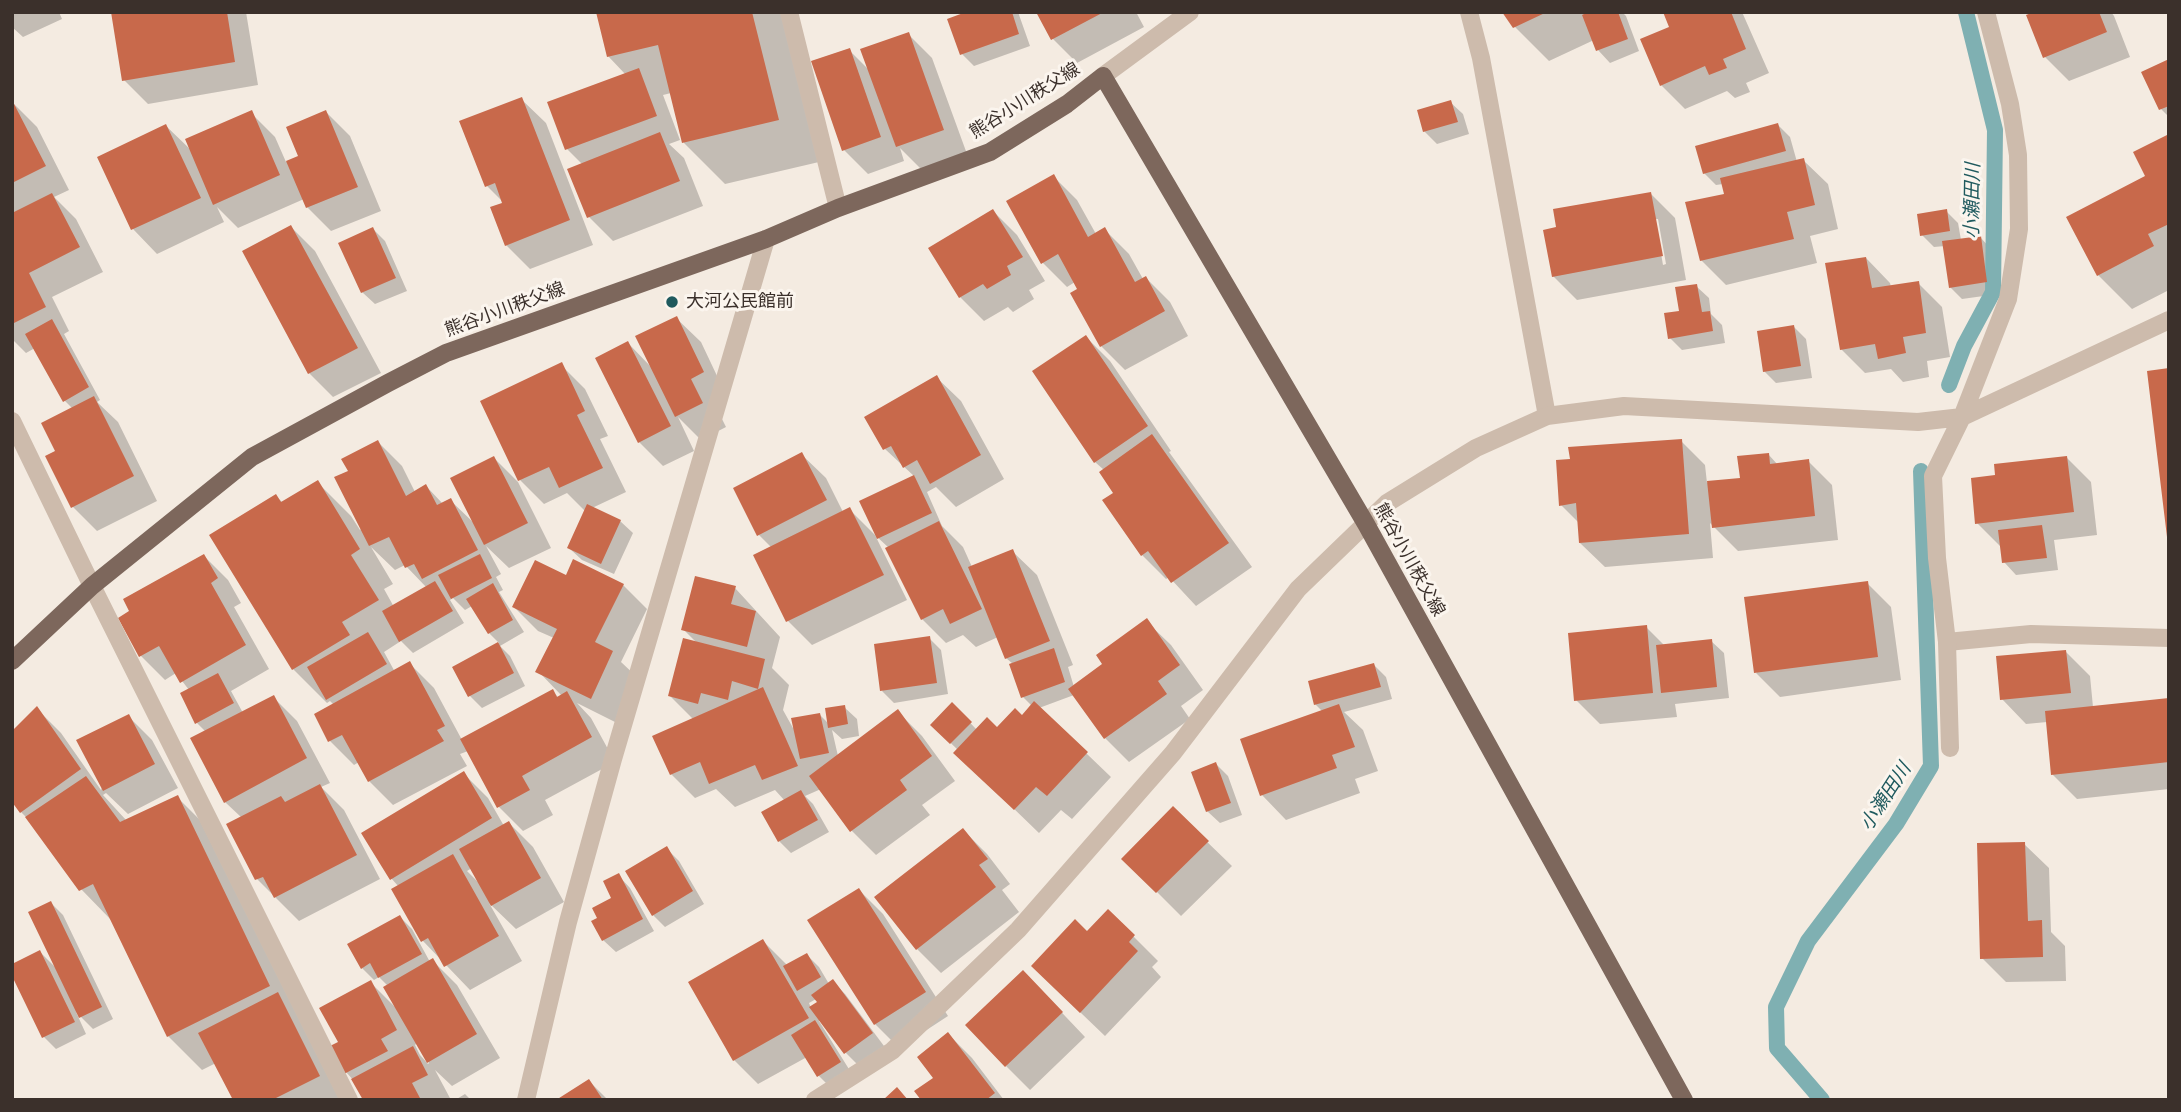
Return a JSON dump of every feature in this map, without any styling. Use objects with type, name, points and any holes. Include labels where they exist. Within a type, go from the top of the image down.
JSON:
[{"type":"main road","name":"熊谷小川秩父線","points":[[12,661],[92,586],[252,457],[434,359],[766,239],[838,208],[990,152],[1067,104],[1103,76],[1366,524],[1684,1100]]},
{"type":"street","points":[[789,12],[838,208]]},
{"type":"street","points":[[1103,76],[1190,12]]},
{"type":"street","points":[[1469,12],[1481,58],[1547,416]]},
{"type":"street","points":[[1950,748],[1947,642],[1937,558],[1933,476],[1962,417],[2008,299],[2019,229],[2016,142],[2010,104],[1986,12]]},
{"type":"street","points":[[526,1100],[568,922],[613,759],[766,239]]},
{"type":"street","points":[[815,1100],[892,1051],[1018,930],[1173,753],[1298,589],[1387,503],[1476,448],[1547,416],[1624,406],[1918,422],[1962,417],[2169,320]]},
{"type":"street","points":[[12,421],[349,1100]]},
{"type":"street","points":[[1947,642],[2031,634],[2169,638]]},
{"type":"building","points":[[111,12],[227,12],[235,62],[122,81]]},
{"type":"building","points":[[596,12],[752,12],[779,120],[682,143],[658,45],[607,57]]},
{"type":"building","points":[[966,12],[1012,12],[1019,34],[960,55],[947,19]]},
{"type":"building","points":[[1036,12],[1104,12],[1051,40]]},
{"type":"building","points":[[1502,12],[1547,12],[1513,28]]},
{"type":"building","points":[[1588,12],[1618,12],[1628,39],[1596,51],[1582,15]]},
{"type":"building","points":[[1663,12],[1731,12],[1746,49],[1723,59],[1727,68],[1709,75],[1705,66],[1660,86],[1640,39],[1669,27]]},
{"type":"building","points":[[2034,12],[2099,12],[2107,32],[2043,58],[2026,15]]},
{"type":"building","points":[[909,32],[944,130],[896,147],[860,49]]},
{"type":"building","points":[[850,48],[881,137],[842,151],[811,61]]},
{"type":"building","points":[[2169,59],[2169,106],[2159,110],[2141,72]]},
{"type":"building","points":[[639,68],[657,116],[565,150],[547,102]]},
{"type":"building","points":[[522,97],[570,220],[505,246],[490,207],[502,203],[495,183],[485,187],[459,121]]},
{"type":"building","points":[[12,100],[46,166],[12,183]]},
{"type":"building","points":[[1451,100],[1458,122],[1423,132],[1417,110]]},
{"type":"building","points":[[252,110],[280,175],[213,205],[185,139]]},
{"type":"building","points":[[326,110],[358,187],[306,208],[286,161],[298,156],[286,127]]},
{"type":"building","points":[[1778,123],[1786,151],[1703,174],[1695,146]]},
{"type":"building","points":[[166,124],[201,198],[131,230],[97,157]]},
{"type":"building","points":[[660,132],[680,181],[587,218],[567,169]]},
{"type":"building","points":[[2169,134],[2169,224],[2148,234],[2154,246],[2097,276],[2066,217],[2145,176],[2133,152]]},
{"type":"building","points":[[1804,158],[1815,205],[1787,212],[1794,239],[1700,261],[1685,202],[1724,194],[1720,178]]},
{"type":"building","points":[[1054,174],[1088,237],[1105,227],[1135,282],[1146,276],[1165,311],[1100,347],[1070,293],[1077,289],[1058,254],[1041,264],[1006,201]]},
{"type":"building","points":[[1651,192],[1663,256],[1552,277],[1543,230],[1556,227],[1553,209]]},
{"type":"building","points":[[52,193],[80,247],[29,273],[46,307],[12,324],[12,213]]},
{"type":"building","points":[[993,209],[1023,257],[1007,266],[1011,275],[987,289],[983,284],[959,298],[928,248]]},
{"type":"building","points":[[1947,209],[1950,231],[1920,236],[1917,214]]},
{"type":"building","points":[[291,225],[358,348],[308,374],[242,251]]},
{"type":"building","points":[[373,227],[396,278],[361,293],[338,243]]},
{"type":"building","points":[[1981,236],[1987,282],[1949,288],[1942,241]]},
{"type":"building","points":[[1866,257],[1872,288],[1919,281],[1926,333],[1903,337],[1906,353],[1878,359],[1875,344],[1840,350],[1825,263]]},
{"type":"building","points":[[1697,284],[1702,312],[1710,311],[1713,331],[1668,339],[1664,313],[1679,311],[1675,287]]},
{"type":"building","points":[[677,316],[704,372],[691,379],[703,403],[675,417],[635,336]]},
{"type":"building","points":[[52,319],[89,387],[63,402],[25,334]]},
{"type":"building","points":[[1794,325],[1801,366],[1763,372],[1757,331]]},
{"type":"building","points":[[1086,335],[1148,426],[1094,463],[1032,371]]},
{"type":"building","points":[[628,341],[671,426],[638,443],[595,358]]},
{"type":"building","points":[[562,362],[585,411],[577,415],[603,468],[559,488],[549,467],[518,481],[480,401]]},
{"type":"building","points":[[2169,368],[2169,537],[2167,537],[2147,371]]},
{"type":"building","points":[[937,375],[981,455],[930,484],[917,460],[903,468],[891,446],[883,450],[864,417]]},
{"type":"building","points":[[94,396],[134,476],[71,508],[45,456],[55,451],[41,423]]},
{"type":"building","points":[[1152,434],[1229,543],[1171,583],[1148,551],[1141,556],[1102,500],[1113,493],[1099,472]]},
{"type":"building","points":[[1682,439],[1689,534],[1579,543],[1576,503],[1559,506],[1556,460],[1570,459],[1568,447]]},
{"type":"building","points":[[378,440],[406,496],[426,484],[437,505],[451,498],[478,550],[422,579],[414,564],[405,568],[389,537],[369,546],[334,477],[348,471],[341,459]]},
{"type":"building","points":[[802,452],[827,500],[757,536],[733,488]]},
{"type":"building","points":[[1769,453],[1770,464],[1809,459],[1815,516],[1712,528],[1707,481],[1740,478],[1737,456]]},
{"type":"building","points":[[494,456],[528,523],[484,545],[450,478]]},
{"type":"building","points":[[2067,456],[2074,512],[1975,524],[1971,478],[1995,475],[1994,464]]},
{"type":"building","points":[[914,475],[932,513],[877,539],[859,501]]},
{"type":"building","points":[[318,480],[360,549],[351,555],[379,600],[342,622],[350,635],[292,670],[209,535],[276,494],[281,502]]},
{"type":"building","points":[[587,504],[621,520],[601,564],[567,548]]},
{"type":"building","points":[[850,507],[884,575],[786,622],[753,555]]},
{"type":"building","points":[[939,521],[982,609],[950,624],[943,609],[921,620],[885,548]]},
{"type":"building","points":[[2042,525],[2047,558],[2002,563],[1998,530]]},
{"type":"building","points":[[1013,549],[1050,641],[1005,659],[968,567]]},
{"type":"building","points":[[204,554],[218,578],[211,583],[246,645],[180,683],[159,646],[139,657],[118,618],[129,611],[123,599]]},
{"type":"building","points":[[480,554],[492,578],[451,599],[438,575]]},
{"type":"building","points":[[573,559],[624,584],[595,642],[613,651],[591,699],[535,672],[557,629],[512,607],[535,560],[566,575]]},
{"type":"building","points":[[695,576],[736,586],[731,604],[756,611],[747,647],[681,630]]},
{"type":"building","points":[[435,581],[453,611],[399,642],[382,611]]},
{"type":"building","points":[[1868,581],[1878,657],[1754,673],[1744,597]]},
{"type":"building","points":[[493,583],[513,620],[488,634],[466,599]]},
{"type":"building","points":[[1147,618],[1180,665],[1158,681],[1167,694],[1104,739],[1068,689],[1102,664],[1096,655]]},
{"type":"building","points":[[1647,625],[1653,693],[1574,701],[1568,633]]},
{"type":"building","points":[[368,632],[387,664],[326,700],[307,667]]},
{"type":"building","points":[[930,636],[937,683],[880,691],[874,644]]},
{"type":"building","points":[[683,638],[765,659],[758,689],[732,681],[728,700],[701,693],[698,704],[668,696]]},
{"type":"building","points":[[1712,639],[1717,687],[1661,693],[1656,645]]},
{"type":"building","points":[[498,642],[514,673],[468,697],[452,667]]},
{"type":"building","points":[[1054,648],[1065,682],[1021,698],[1009,664]]},
{"type":"building","points":[[2066,650],[2071,693],[2000,700],[1996,656]]},
{"type":"building","points":[[410,661],[445,726],[437,730],[444,741],[368,782],[342,735],[328,742],[314,714]]},
{"type":"building","points":[[1374,663],[1381,687],[1314,705],[1308,681]]},
{"type":"building","points":[[218,673],[234,703],[195,724],[180,693]]},
{"type":"building","points":[[763,687],[798,766],[762,780],[755,765],[709,784],[700,762],[670,775],[652,736]]},
{"type":"building","points":[[553,689],[557,697],[567,691],[592,737],[522,776],[530,790],[497,808],[460,739]]},
{"type":"building","points":[[274,695],[307,758],[224,803],[190,738]]},
{"type":"building","points":[[2169,698],[2169,762],[2051,775],[2045,711]]},
{"type":"building","points":[[1034,701],[1088,752],[1047,796],[1036,787],[1014,810],[953,753],[987,717],[997,727],[1015,708],[1022,715]]},
{"type":"building","points":[[952,702],[972,722],[950,744],[930,725]]},
{"type":"building","points":[[1339,704],[1355,747],[1332,755],[1337,768],[1260,796],[1240,739]]},
{"type":"building","points":[[845,705],[848,724],[828,728],[825,708]]},
{"type":"building","points":[[37,706],[81,769],[20,813],[12,802],[12,731]]},
{"type":"building","points":[[898,709],[932,756],[900,780],[907,790],[850,832],[809,776]]},
{"type":"building","points":[[820,713],[829,753],[800,759],[791,718]]},
{"type":"building","points":[[129,714],[155,764],[103,791],[76,740]]},
{"type":"building","points":[[1216,762],[1231,803],[1206,812],[1191,772]]},
{"type":"building","points":[[464,771],[492,818],[390,880],[361,833]]},
{"type":"building","points":[[86,776],[120,822],[178,795],[270,986],[167,1037],[93,884],[79,891],[25,817]]},
{"type":"building","points":[[320,784],[357,855],[274,898],[263,877],[255,880],[226,824],[281,796],[285,802]]},
{"type":"building","points":[[801,790],[818,820],[778,842],[761,812]]},
{"type":"building","points":[[1173,806],[1209,841],[1156,893],[1121,859]]},
{"type":"building","points":[[509,821],[541,878],[491,906],[459,849]]},
{"type":"building","points":[[963,828],[988,859],[979,865],[996,887],[916,950],[874,897]]},
{"type":"building","points":[[2025,842],[2028,921],[2042,920],[2043,957],[1980,959],[1977,843]]},
{"type":"building","points":[[667,846],[693,891],[652,916],[625,871]]},
{"type":"building","points":[[453,854],[499,936],[444,967],[428,938],[421,942],[391,889]]},
{"type":"building","points":[[619,873],[643,919],[602,941],[591,921],[597,918],[592,908],[611,898],[603,881]]},
{"type":"building","points":[[859,888],[926,992],[874,1025],[807,920]]},
{"type":"building","points":[[51,901],[102,1007],[79,1018],[28,912]]},
{"type":"building","points":[[1108,909],[1135,935],[1129,942],[1138,951],[1080,1013],[1031,966],[1075,919],[1087,931]]},
{"type":"building","points":[[400,915],[422,954],[378,978],[370,963],[361,969],[347,944]]},
{"type":"building","points":[[763,939],[809,1018],[733,1061],[688,982]]},
{"type":"building","points":[[40,950],[75,1022],[42,1038],[12,976],[12,964]]},
{"type":"building","points":[[807,953],[821,977],[797,991],[783,966]]},
{"type":"building","points":[[433,958],[477,1034],[427,1063],[383,987]]},
{"type":"building","points":[[1023,970],[1063,1012],[1005,1067],[965,1025]]},
{"type":"building","points":[[833,979],[873,1033],[844,1054],[809,1007],[817,1002],[811,995]]},
{"type":"building","points":[[371,980],[397,1030],[381,1039],[388,1051],[344,1074],[330,1046],[338,1042],[319,1008]]},
{"type":"building","points":[[278,992],[320,1076],[272,1100],[233,1100],[198,1033]]},
{"type":"building","points":[[815,1020],[841,1062],[817,1077],[791,1035]]},
{"type":"building","points":[[948,1032],[995,1093],[986,1100],[921,1100],[914,1091],[933,1078],[917,1057]]},
{"type":"building","points":[[413,1046],[428,1075],[412,1083],[420,1098],[363,1100],[351,1079]]},
{"type":"building","points":[[589,1079],[603,1100],[556,1100]]},
{"type":"building","points":[[897,1087],[908,1100],[883,1100]]},
{"type":"waterway","name":"小瀬田川","points":[[1949,385],[1964,346],[1993,292],[1995,130],[1966,12]]},
{"type":"waterway","name":"小瀬田川","points":[[1822,1100],[1777,1048],[1776,1007],[1808,941],[1896,824],[1931,766],[1921,471]]},
{"type":"place","name":"大河公民館前","points":[[672,302]]}]
